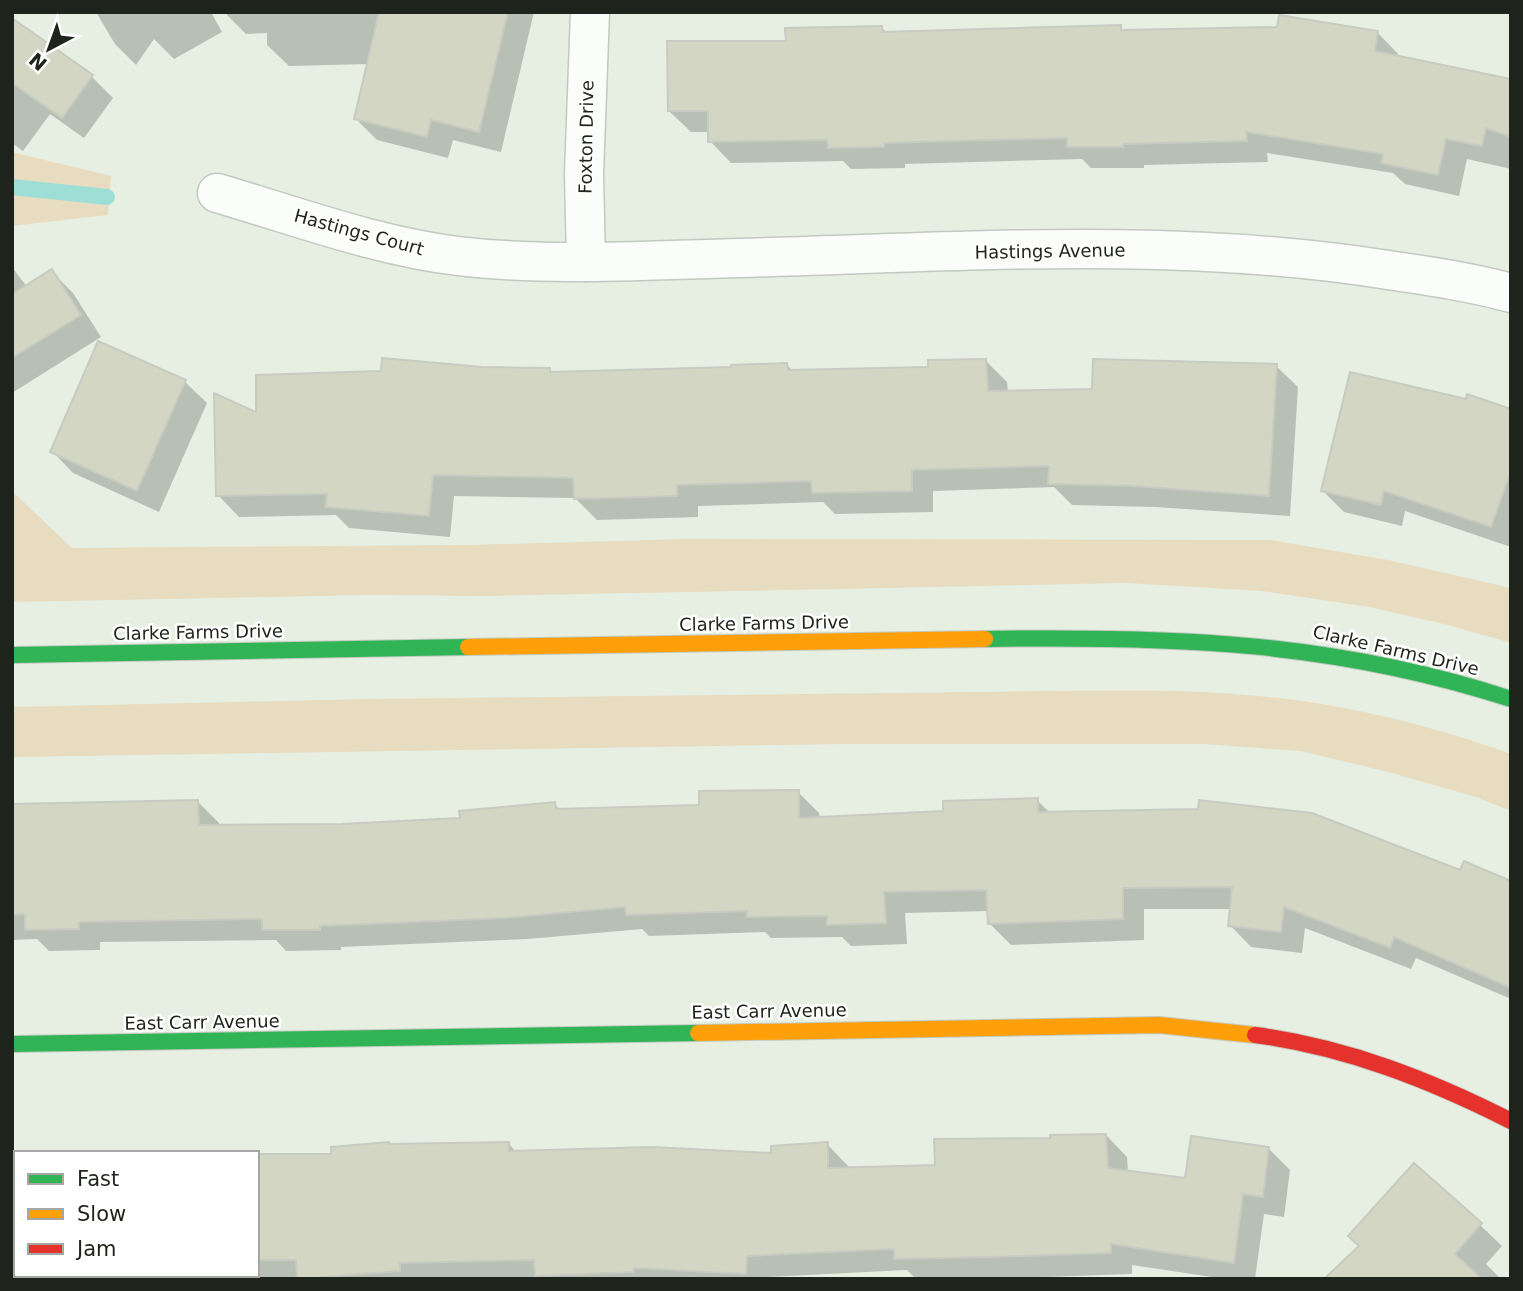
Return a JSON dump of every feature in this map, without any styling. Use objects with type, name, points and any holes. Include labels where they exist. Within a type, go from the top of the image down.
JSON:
[{"type":"street","name":"Foxton Drive","points":[[586,262],[584,174],[590,12]]},
{"type":"street","name":"Hastings Court","points":[[217,193],[410,248],[484,258],[586,262]]},
{"type":"street","name":"Hastings Avenue","points":[[586,262],[1091,249],[1218,251],[1342,262],[1511,293]]},
{"type":"street","name":"Clarke Farms Drive","points":[[12,654],[1128,637],[1241,643],[1308,650],[1426,673],[1511,699]]},
{"type":"street","name":"East Carr Avenue","points":[[12,1044],[1159,1025],[1231,1031],[1304,1043],[1412,1076],[1511,1121]]},
{"type":"shaded area","points":[[12,152],[111,176],[108,215],[12,226]]},
{"type":"shaded area","points":[[12,491],[72,548],[469,545],[686,539],[1270,540],[1388,560],[1511,588],[1511,643],[1369,607],[1262,591],[1126,583],[488,596],[370,595],[12,602]]},
{"type":"shaded area","points":[[1188,691],[1269,697],[1339,707],[1409,723],[1511,754],[1511,811],[1476,797],[1301,751],[1203,744],[845,744],[12,757],[12,707],[372,699]]},
{"type":"building","points":[[379,12],[508,12],[479,132],[431,120],[427,137],[354,119]]},
{"type":"building","points":[[1279,15],[1378,31],[1375,51],[1511,79],[1511,137],[1486,128],[1482,146],[1446,139],[1438,175],[1381,163],[1383,154],[1246,132],[1247,141],[1123,144],[1123,147],[1067,147],[1067,138],[884,143],[884,147],[828,148],[827,140],[708,142],[708,111],[668,111],[667,41],[786,41],[785,28],[882,26],[882,32],[1121,25],[1121,30],[1277,27]]},
{"type":"building","points":[[12,18],[93,75],[62,118],[12,83]]},
{"type":"building","points":[[52,269],[81,315],[12,358],[12,294]]},
{"type":"building","points":[[98,341],[186,380],[137,491],[50,452]]},
{"type":"building","points":[[382,358],[482,367],[550,368],[550,372],[787,363],[788,370],[928,367],[928,360],[986,359],[988,391],[1092,389],[1093,359],[1277,364],[1269,496],[1132,486],[1048,484],[1049,466],[912,470],[912,491],[812,493],[811,481],[677,485],[677,496],[574,499],[573,478],[433,475],[429,516],[325,507],[327,494],[216,496],[214,393],[256,412],[256,375],[381,371]]},
{"type":"building","points":[[1350,372],[1466,399],[1467,394],[1511,409],[1511,471],[1491,527],[1384,491],[1381,505],[1321,491]]},
{"type":"building","points":[[799,790],[799,818],[943,811],[943,801],[1038,798],[1038,812],[1198,809],[1199,800],[1312,813],[1460,870],[1464,861],[1511,881],[1511,988],[1394,937],[1390,948],[1284,907],[1281,932],[1228,926],[1232,887],[1123,888],[1123,919],[988,924],[986,890],[884,892],[886,923],[827,925],[827,916],[747,917],[747,911],[626,915],[625,907],[506,918],[320,926],[320,930],[262,930],[262,919],[79,922],[79,929],[25,930],[25,914],[12,915],[12,804],[198,800],[199,825],[342,824],[460,818],[459,811],[555,802],[556,809],[699,805],[699,791]]},
{"type":"building","points":[[1106,1134],[1108,1168],[1185,1178],[1191,1136],[1269,1147],[1263,1197],[1243,1194],[1234,1263],[1111,1244],[1111,1253],[991,1257],[894,1259],[894,1249],[747,1256],[746,1274],[634,1268],[634,1272],[535,1276],[534,1260],[400,1263],[400,1271],[297,1279],[296,1260],[259,1260],[259,1154],[331,1154],[331,1147],[389,1142],[509,1142],[509,1151],[652,1147],[771,1153],[771,1146],[828,1142],[828,1168],[935,1165],[934,1139],[1050,1138],[1050,1135]]},
{"type":"building","points":[[1414,1163],[1482,1223],[1455,1254],[1482,1279],[1324,1279],[1359,1246],[1348,1236]]},
{"type":"waterway","points":[[12,187],[107,197]]},
{"type":"traffic: fast","points":[[985,639],[1120,639],[1251,646],[1380,665],[1511,699]]},
{"type":"traffic: fast","points":[[12,655],[468,647]]},
{"type":"traffic: fast","points":[[12,1044],[698,1033]]},
{"type":"traffic: slow","points":[[468,647],[985,639]]},
{"type":"traffic: slow","points":[[698,1033],[1159,1025],[1255,1035]]},
{"type":"traffic: jam","points":[[1255,1035],[1289,1040],[1387,1067],[1450,1092],[1511,1121]]}]
